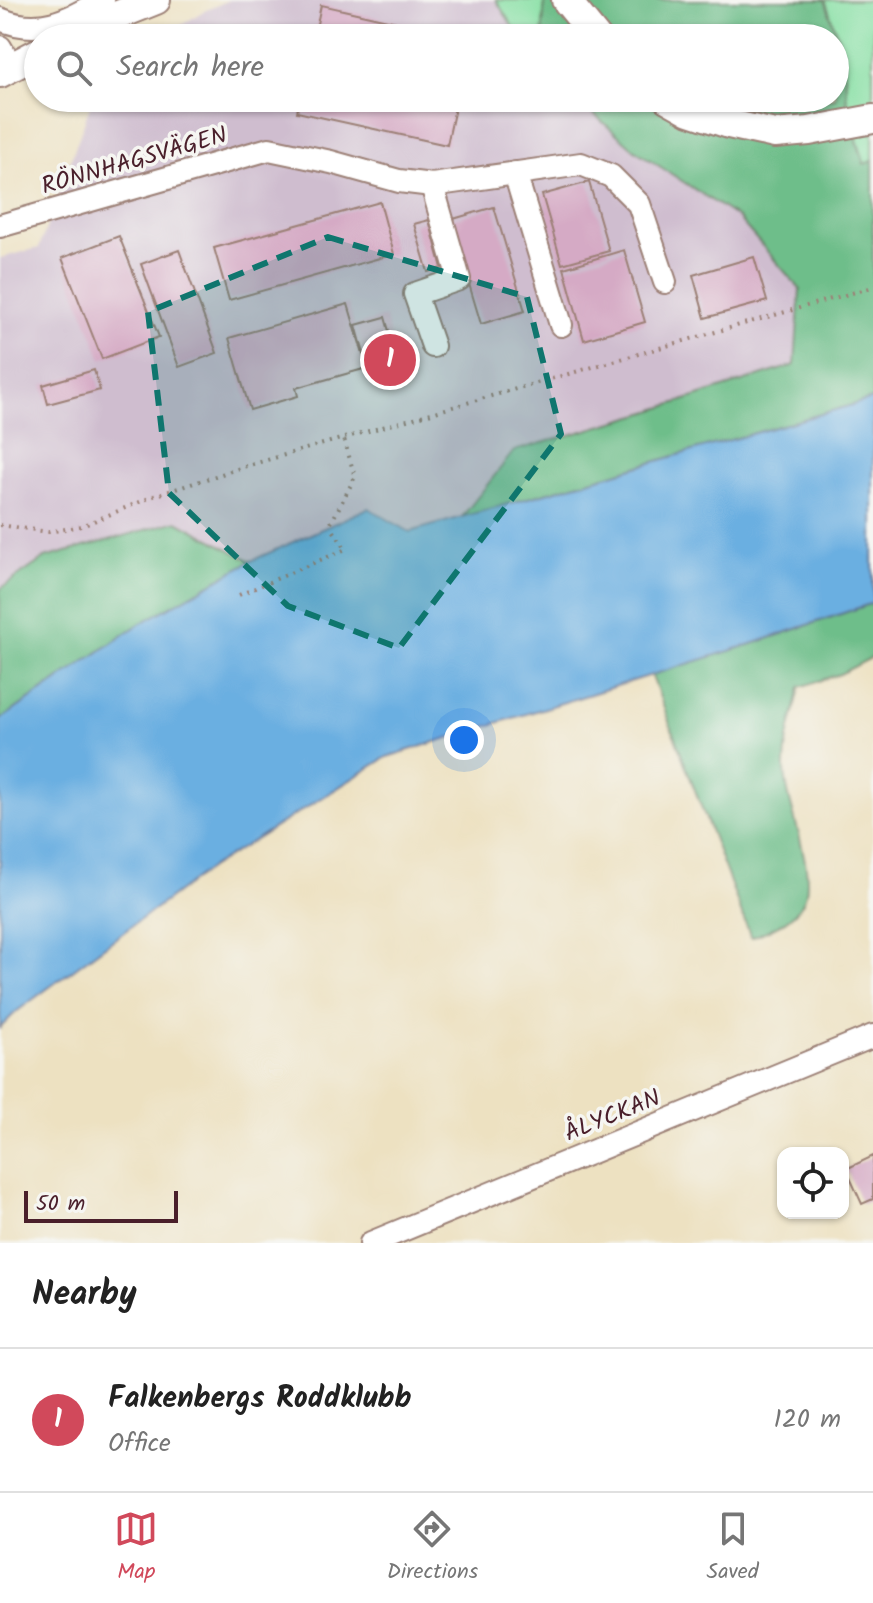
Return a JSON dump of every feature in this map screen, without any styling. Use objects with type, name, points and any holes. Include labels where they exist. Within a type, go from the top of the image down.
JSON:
[{"type":"main road","points":[[90,24],[127,0]]},
{"type":"main road","points":[[98,24],[156,0]]},
{"type":"main road","points":[[566,0],[586,24]]},
{"type":"main road","points":[[4,62],[24,57]]},
{"type":"main road","points":[[849,112],[873,100]]},
{"type":"main road","points":[[693,112],[775,134],[873,119]]},
{"type":"main road","points":[[832,124],[848,112]]},
{"type":"street","points":[[50,24],[69,18],[103,0]]},
{"type":"street","points":[[0,19],[24,27]]},
{"type":"street","name":"RÖNNHAGSVÄGEN","points":[[0,226],[269,149],[399,181],[432,185],[581,164],[611,176],[639,204],[665,282]]},
{"type":"street","points":[[515,173],[561,325]]},
{"type":"street","points":[[432,185],[459,279],[415,294],[433,346]]},
{"type":"street","name":"ÅLYCKAN","points":[[371,1243],[873,1036]]},
{"type":"path","points":[[0,525],[49,532],[82,526],[154,496],[246,466],[873,287]]},
{"type":"path","points":[[239,595],[346,549],[331,525],[355,477],[344,439]]},
{"type":"highlighted area","points":[[328,237],[527,297],[561,434],[399,648],[288,606],[169,493],[148,312]]},
{"type":"shaded area","points":[[229,0],[496,0],[511,24],[183,24]]},
{"type":"shaded area","points":[[88,112],[591,112],[635,150],[738,218],[801,289],[794,366],[514,451],[462,517],[410,532],[368,508],[251,561],[176,521],[45,558],[0,589],[0,258],[39,248]]},
{"type":"green space","points":[[496,0],[545,0],[543,24],[511,24]]},
{"type":"green space","points":[[545,0],[825,0],[833,24],[543,24]]},
{"type":"green space","points":[[825,0],[873,0],[873,161],[865,165],[849,112],[849,24],[833,24]]},
{"type":"green space","points":[[591,112],[848,112],[864,164],[873,161],[873,399],[462,517],[514,451],[795,365],[800,289],[738,218],[635,150]]},
{"type":"green space","points":[[177,521],[251,561],[138,625],[0,720],[0,589],[45,558]]},
{"type":"green space","points":[[873,603],[873,657],[840,674],[800,687],[788,736],[785,766],[804,857],[806,891],[802,904],[792,916],[751,938],[651,674]]},
{"type":"water","points":[[873,399],[873,603],[752,644],[387,757],[210,868],[16,1012],[0,1028],[0,720],[138,625],[251,561],[368,508],[410,532]]},
{"type":"building","points":[[321,5],[405,24],[317,24]]},
{"type":"building","points":[[297,112],[454,112],[447,145]]},
{"type":"building","points":[[589,182],[609,251],[562,264],[542,195]]},
{"type":"building","points":[[380,202],[394,254],[229,300],[214,248]]},
{"type":"building","points":[[494,207],[525,311],[481,324],[450,220]]},
{"type":"building","points":[[429,220],[442,268],[428,272],[414,224]]},
{"type":"building","points":[[119,236],[159,337],[102,359],[62,258]]},
{"type":"building","points":[[179,250],[217,353],[179,367],[141,264]]},
{"type":"building","points":[[624,250],[645,322],[584,340],[564,268]]},
{"type":"building","points":[[754,257],[767,301],[705,318],[693,275]]},
{"type":"building","points":[[348,304],[367,368],[296,388],[298,396],[250,410],[229,338]]},
{"type":"building","points":[[385,317],[400,370],[371,379],[356,325]]},
{"type":"building","points":[[94,370],[100,390],[48,404],[43,385]]},
{"type":"building","points":[[873,1156],[873,1199],[862,1204],[849,1176],[849,1168]]},
{"type":"place","name":"Falkenbergs Roddklubb","points":[[390,360]]}]
